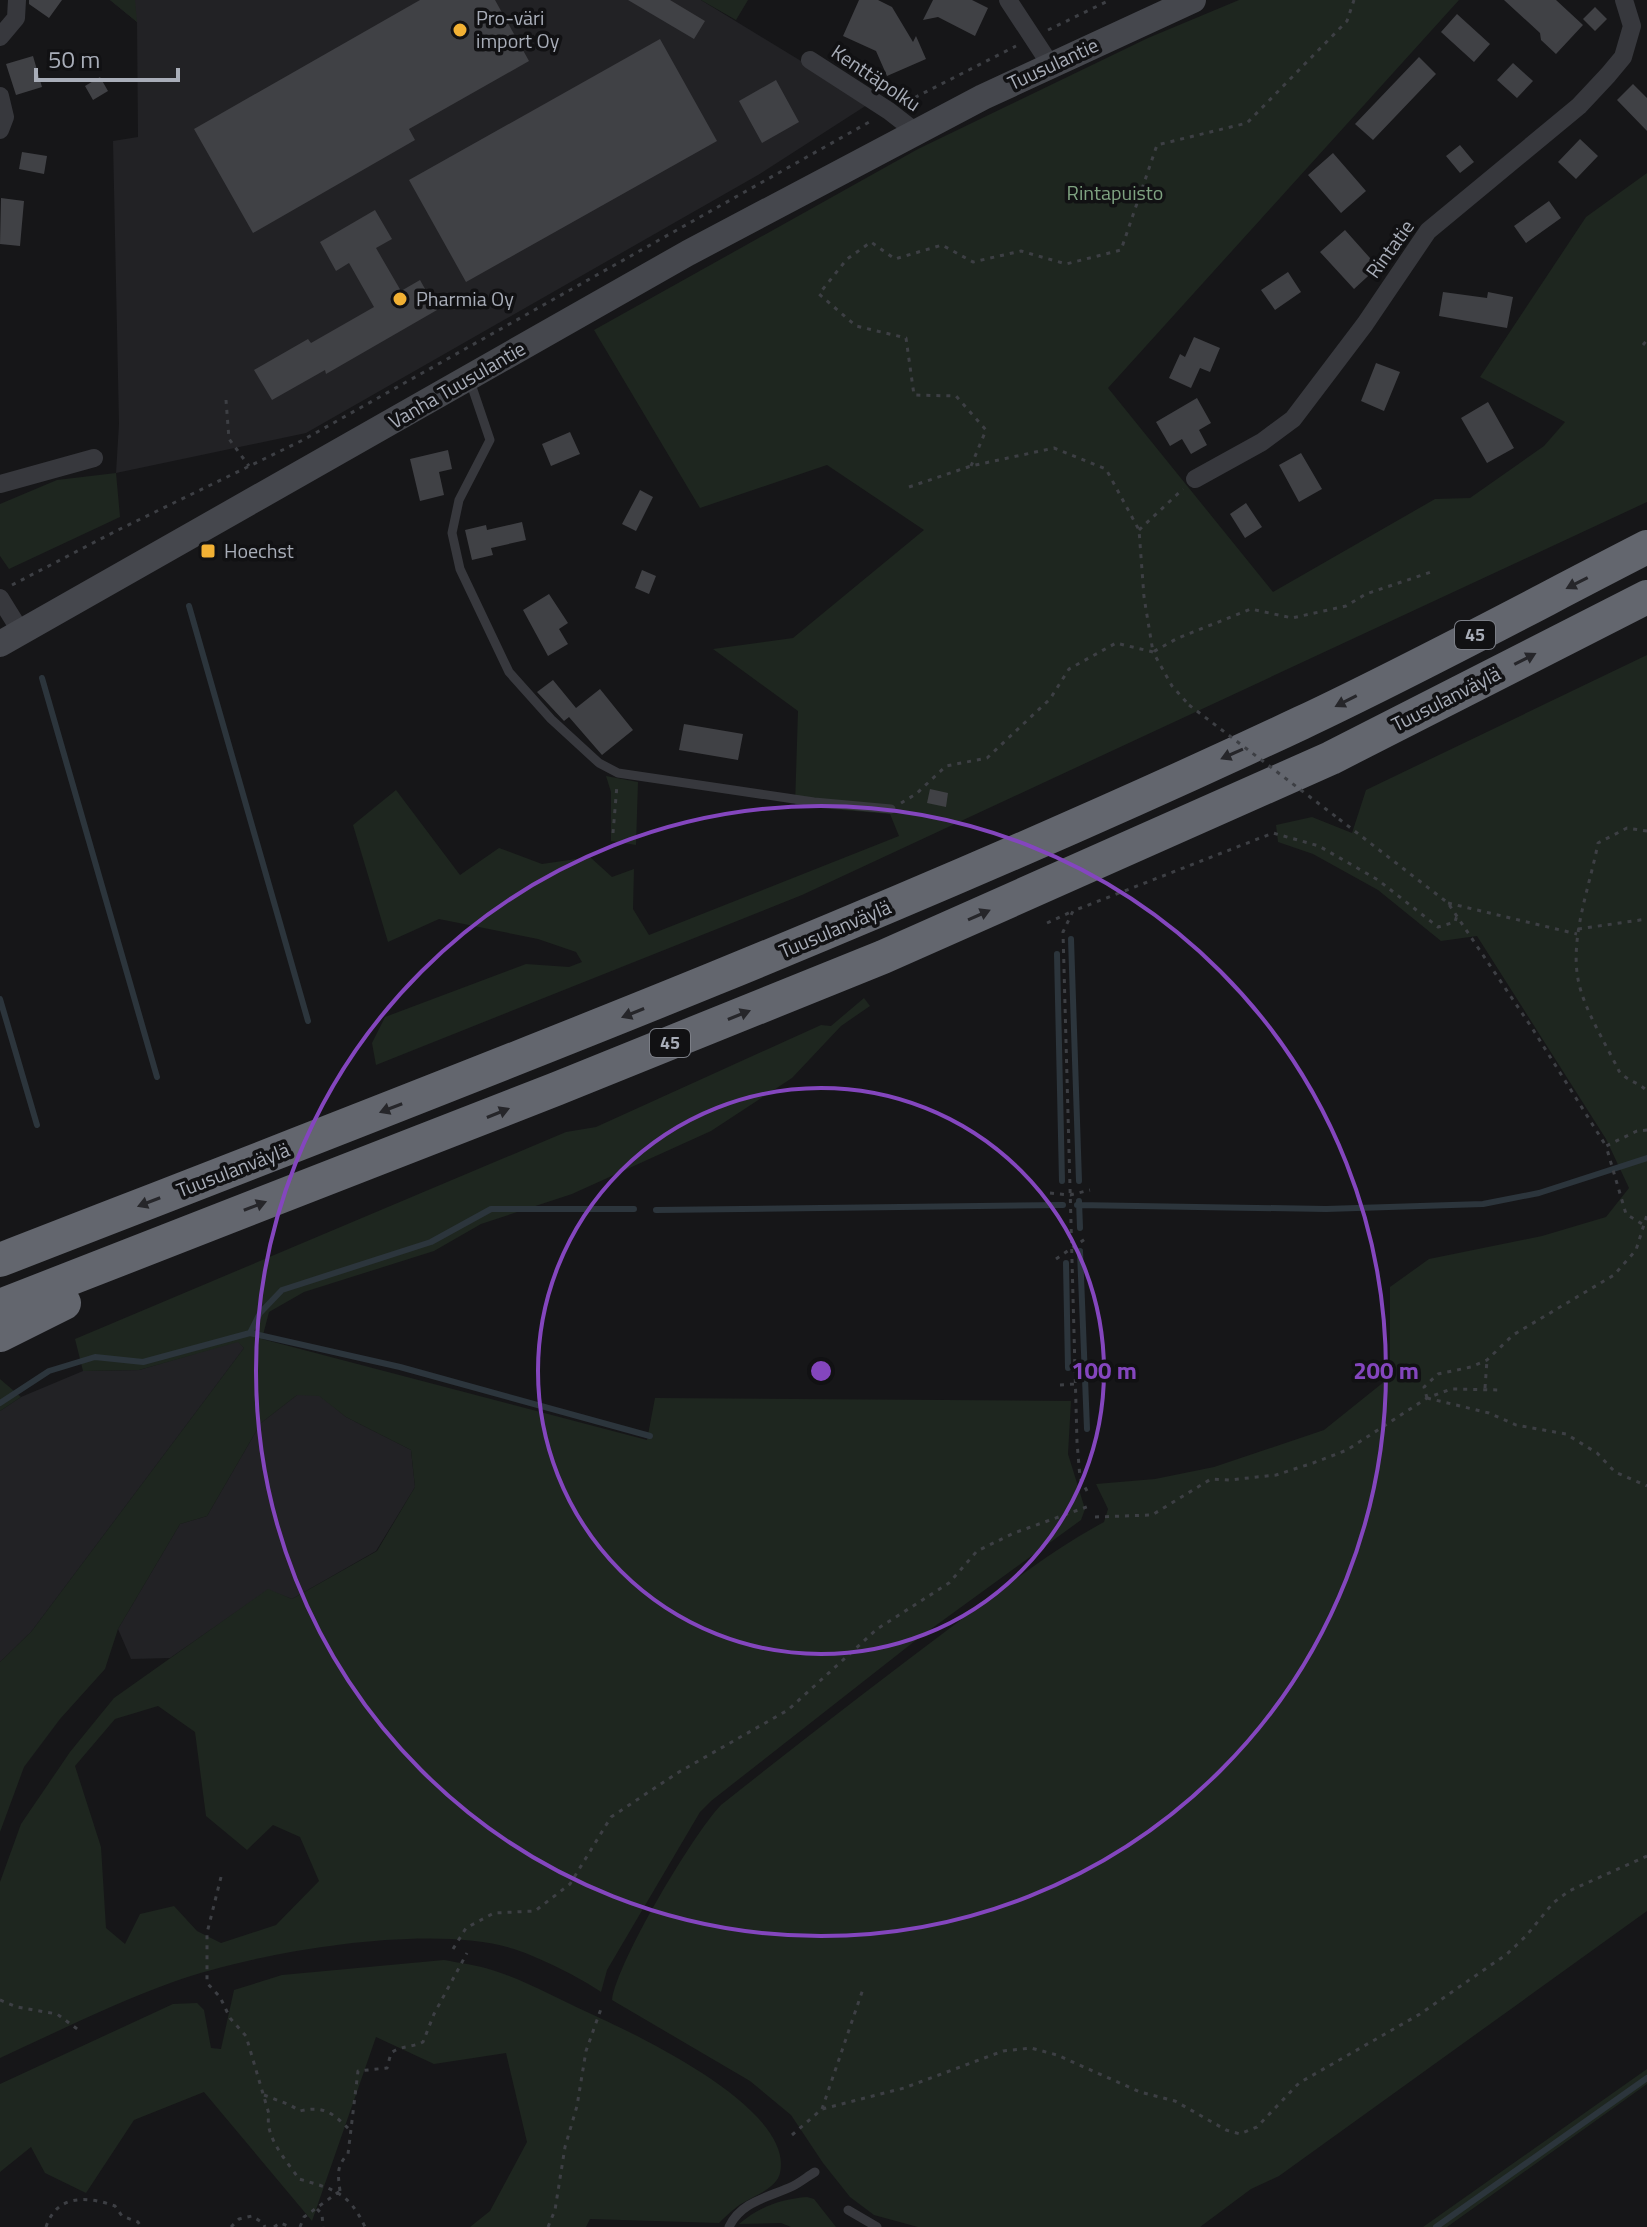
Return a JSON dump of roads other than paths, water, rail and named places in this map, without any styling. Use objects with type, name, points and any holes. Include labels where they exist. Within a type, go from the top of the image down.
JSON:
[{"type":"highway","name":"Tuusulanväylä","points":[[0,1260],[542,1050],[869,916],[1303,722],[1647,547]]},
{"type":"highway","name":"Tuusulanväylä","points":[[0,1306],[515,1106],[883,957],[1331,758],[1647,597]]},
{"type":"highway","points":[[0,1335],[104,1285],[215,1222]]},
{"type":"main road","name":"Tuusulantie","points":[[916,132],[1050,64],[1193,0]]},
{"type":"main road","name":"Vanha Tuusulantie","points":[[10,638],[688,253],[916,132]]},
{"type":"street","points":[[0,37],[16,18],[17,0]]},
{"type":"street","points":[[1008,0],[1050,64]]},
{"type":"street","name":"Rintatie","points":[[1195,479],[1262,442],[1293,419],[1365,324],[1419,241],[1473,192],[1579,106],[1623,57],[1640,25],[1624,0]]},
{"type":"street","name":"Kenttäpolku","points":[[810,60],[916,132]]},
{"type":"street","points":[[0,96],[5,117],[0,130]]},
{"type":"street","points":[[0,484],[94,458]]},
{"type":"street","points":[[6,591],[10,638]]},
{"type":"lane","points":[[469,378],[490,440],[459,500],[452,533],[460,569],[509,672],[570,737],[599,763],[618,773],[814,802],[891,809]]},
{"type":"lane","points":[[729,2227],[734,2217],[759,2199],[795,2185],[815,2172]]},
{"type":"lane","points":[[848,2210],[877,2227]]},
{"type":"waterway","points":[[189,606],[308,1021]]},
{"type":"waterway","points":[[42,678],[157,1077]]},
{"type":"waterway","points":[[1071,939],[1079,1181]]},
{"type":"waterway","points":[[1057,954],[1062,1181]]},
{"type":"waterway","points":[[0,999],[37,1125]]},
{"type":"waterway","points":[[1077,1205],[1326,1209],[1483,1204],[1539,1193],[1647,1158]]},
{"type":"waterway","points":[[1079,1201],[1080,1228]]},
{"type":"waterway","points":[[656,1210],[1063,1205]]},
{"type":"waterway","points":[[0,1403],[49,1371],[95,1357],[143,1362],[250,1333],[260,1313],[282,1290],[431,1242],[491,1209],[634,1209]]},
{"type":"waterway","points":[[1080,1251],[1087,1429]]},
{"type":"waterway","points":[[1066,1263],[1068,1368]]},
{"type":"waterway","points":[[250,1333],[400,1367],[650,1436]]},
{"type":"waterway","points":[[1436,2227],[1647,2078]]},
{"type":"place","name":"Pro-väri import Oy","points":[[460,30]]},
{"type":"place","name":"Pharmia Oy","points":[[400,299]]},
{"type":"place","name":"Hoechst","points":[[208,551]]},
{"type":"park label","name":"Rintapuisto","points":[[1115,193]]}]
